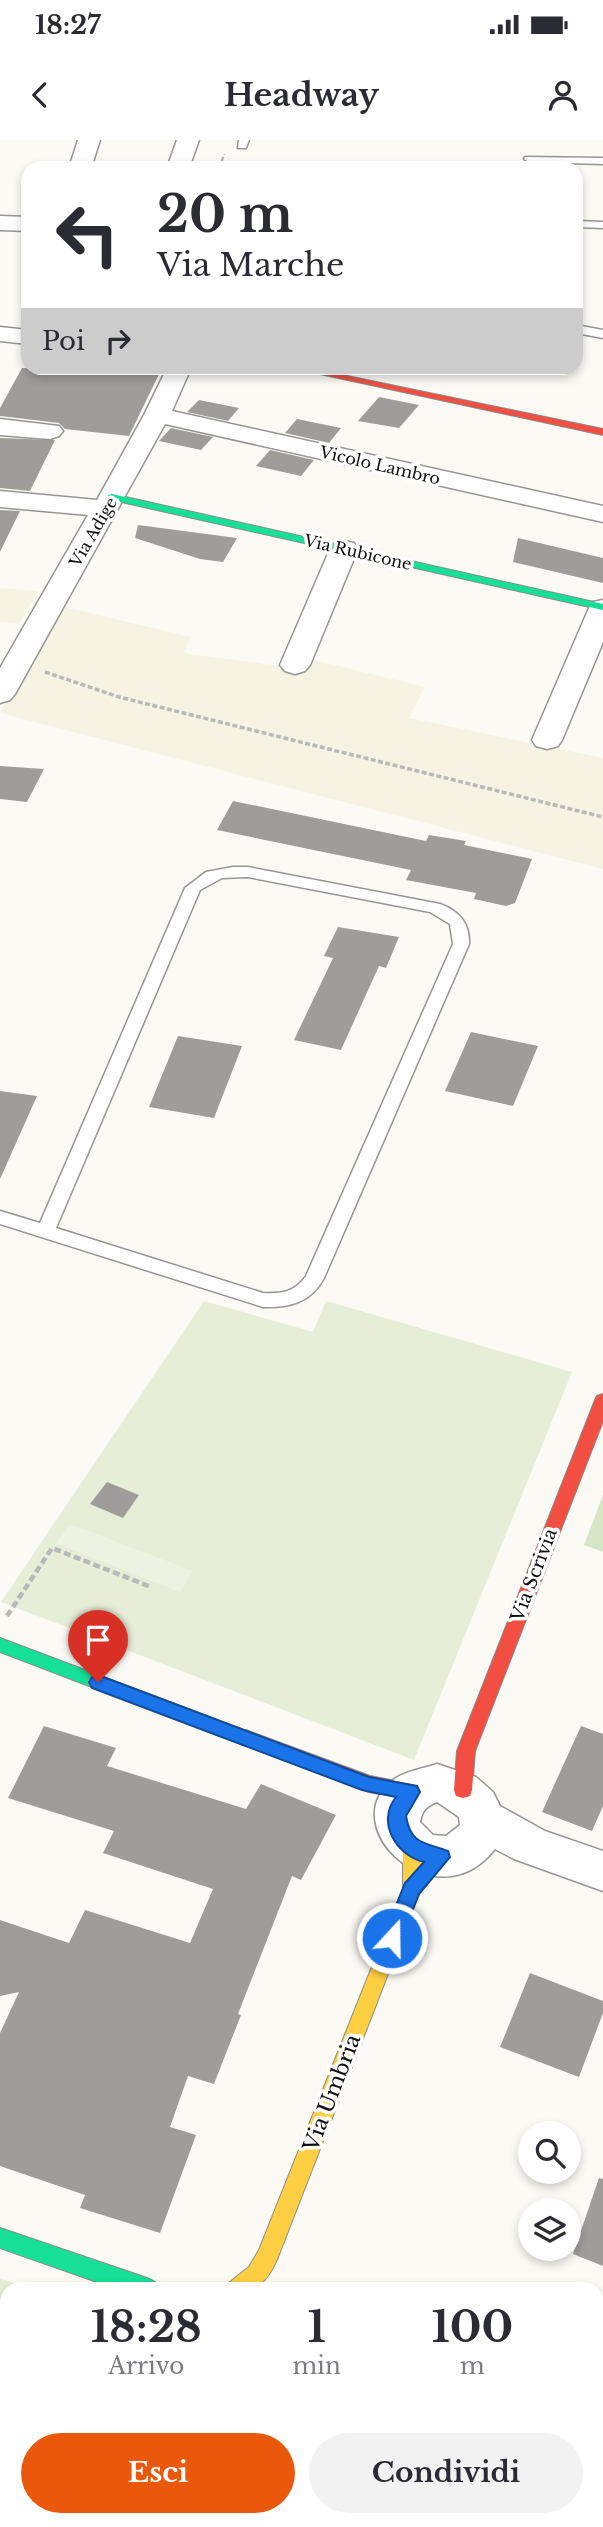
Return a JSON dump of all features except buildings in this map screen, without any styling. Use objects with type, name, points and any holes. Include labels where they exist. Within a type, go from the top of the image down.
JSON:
[{"type":"street","points":[[82,161],[89,140]]},
{"type":"street","points":[[180,161],[188,140]]},
{"type":"street","points":[[0,223],[21,224]]},
{"type":"street","points":[[0,334],[21,336]]},
{"type":"street","name":"Via Adige","points":[[0,694],[109,503],[176,375]]},
{"type":"street","points":[[330,375],[603,432]]},
{"type":"street","name":"Vicolo Lambro","points":[[157,415],[603,514]]},
{"type":"street","points":[[0,427],[50,431]]},
{"type":"street","points":[[0,499],[109,503]]},
{"type":"street","name":"Via Rubicone","points":[[109,503],[344,549],[603,607]]},
{"type":"street","points":[[295,665],[344,549]]},
{"type":"street","points":[[547,740],[603,607]]},
{"type":"street","name":"Via Scrivia","points":[[433,1814],[603,1400]]},
{"type":"street","points":[[0,1645],[433,1814],[603,1871]]},
{"type":"street","name":"Via Umbria","points":[[247,2282],[267,2257],[433,1814]]},
{"type":"street","points":[[0,2238],[127,2282]]},
{"type":"lane","points":[[529,159],[603,161]]},
{"type":"lane","points":[[583,224],[603,225]]},
{"type":"lane","points":[[583,330],[603,334]]},
{"type":"lane","points":[[0,1217],[264,1300],[277,1301],[302,1294],[315,1278],[461,944],[462,935],[455,918],[434,908],[248,872],[220,872],[199,883],[193,888],[46,1231]]},
{"type":"path","points":[[50,662],[44,672],[119,697],[603,817]]},
{"type":"path","points":[[0,1627],[52,1548],[151,1587]]},
{"type":"shaded area","points":[[0,588],[38,591],[19,624],[0,622]]},
{"type":"shaded area","points":[[60,606],[191,637],[183,653],[304,669],[310,659],[425,687],[409,718],[603,758],[603,869],[0,713]]},
{"type":"green space","points":[[204,1301],[313,1332],[326,1301],[572,1372],[414,1760],[1,1602]]},
{"type":"green space","points":[[603,1495],[603,1552],[584,1545]]},
{"type":"green space","points":[[70,1524],[193,1571],[180,1592],[56,1543]]},
{"type":"traffic: fast","points":[[112,497],[603,607]]},
{"type":"traffic: fast","points":[[0,1645],[246,1738]]},
{"type":"traffic: fast","points":[[0,2238],[127,2282]]},
{"type":"traffic: slow","points":[[246,2282],[256,2274],[267,2257],[412,1889],[412,1848]]},
{"type":"traffic: jam","points":[[330,375],[603,432]]},
{"type":"traffic: jam","points":[[463,1790],[466,1751],[603,1400]]},
{"type":"traffic: jam","points":[[246,1738],[369,1784],[411,1792]]},
{"type":"route","points":[[98,1682],[369,1784],[411,1792],[398,1808],[397,1825],[400,1833],[405,1841],[420,1853],[441,1857],[411,1889],[392,1938]]}]
